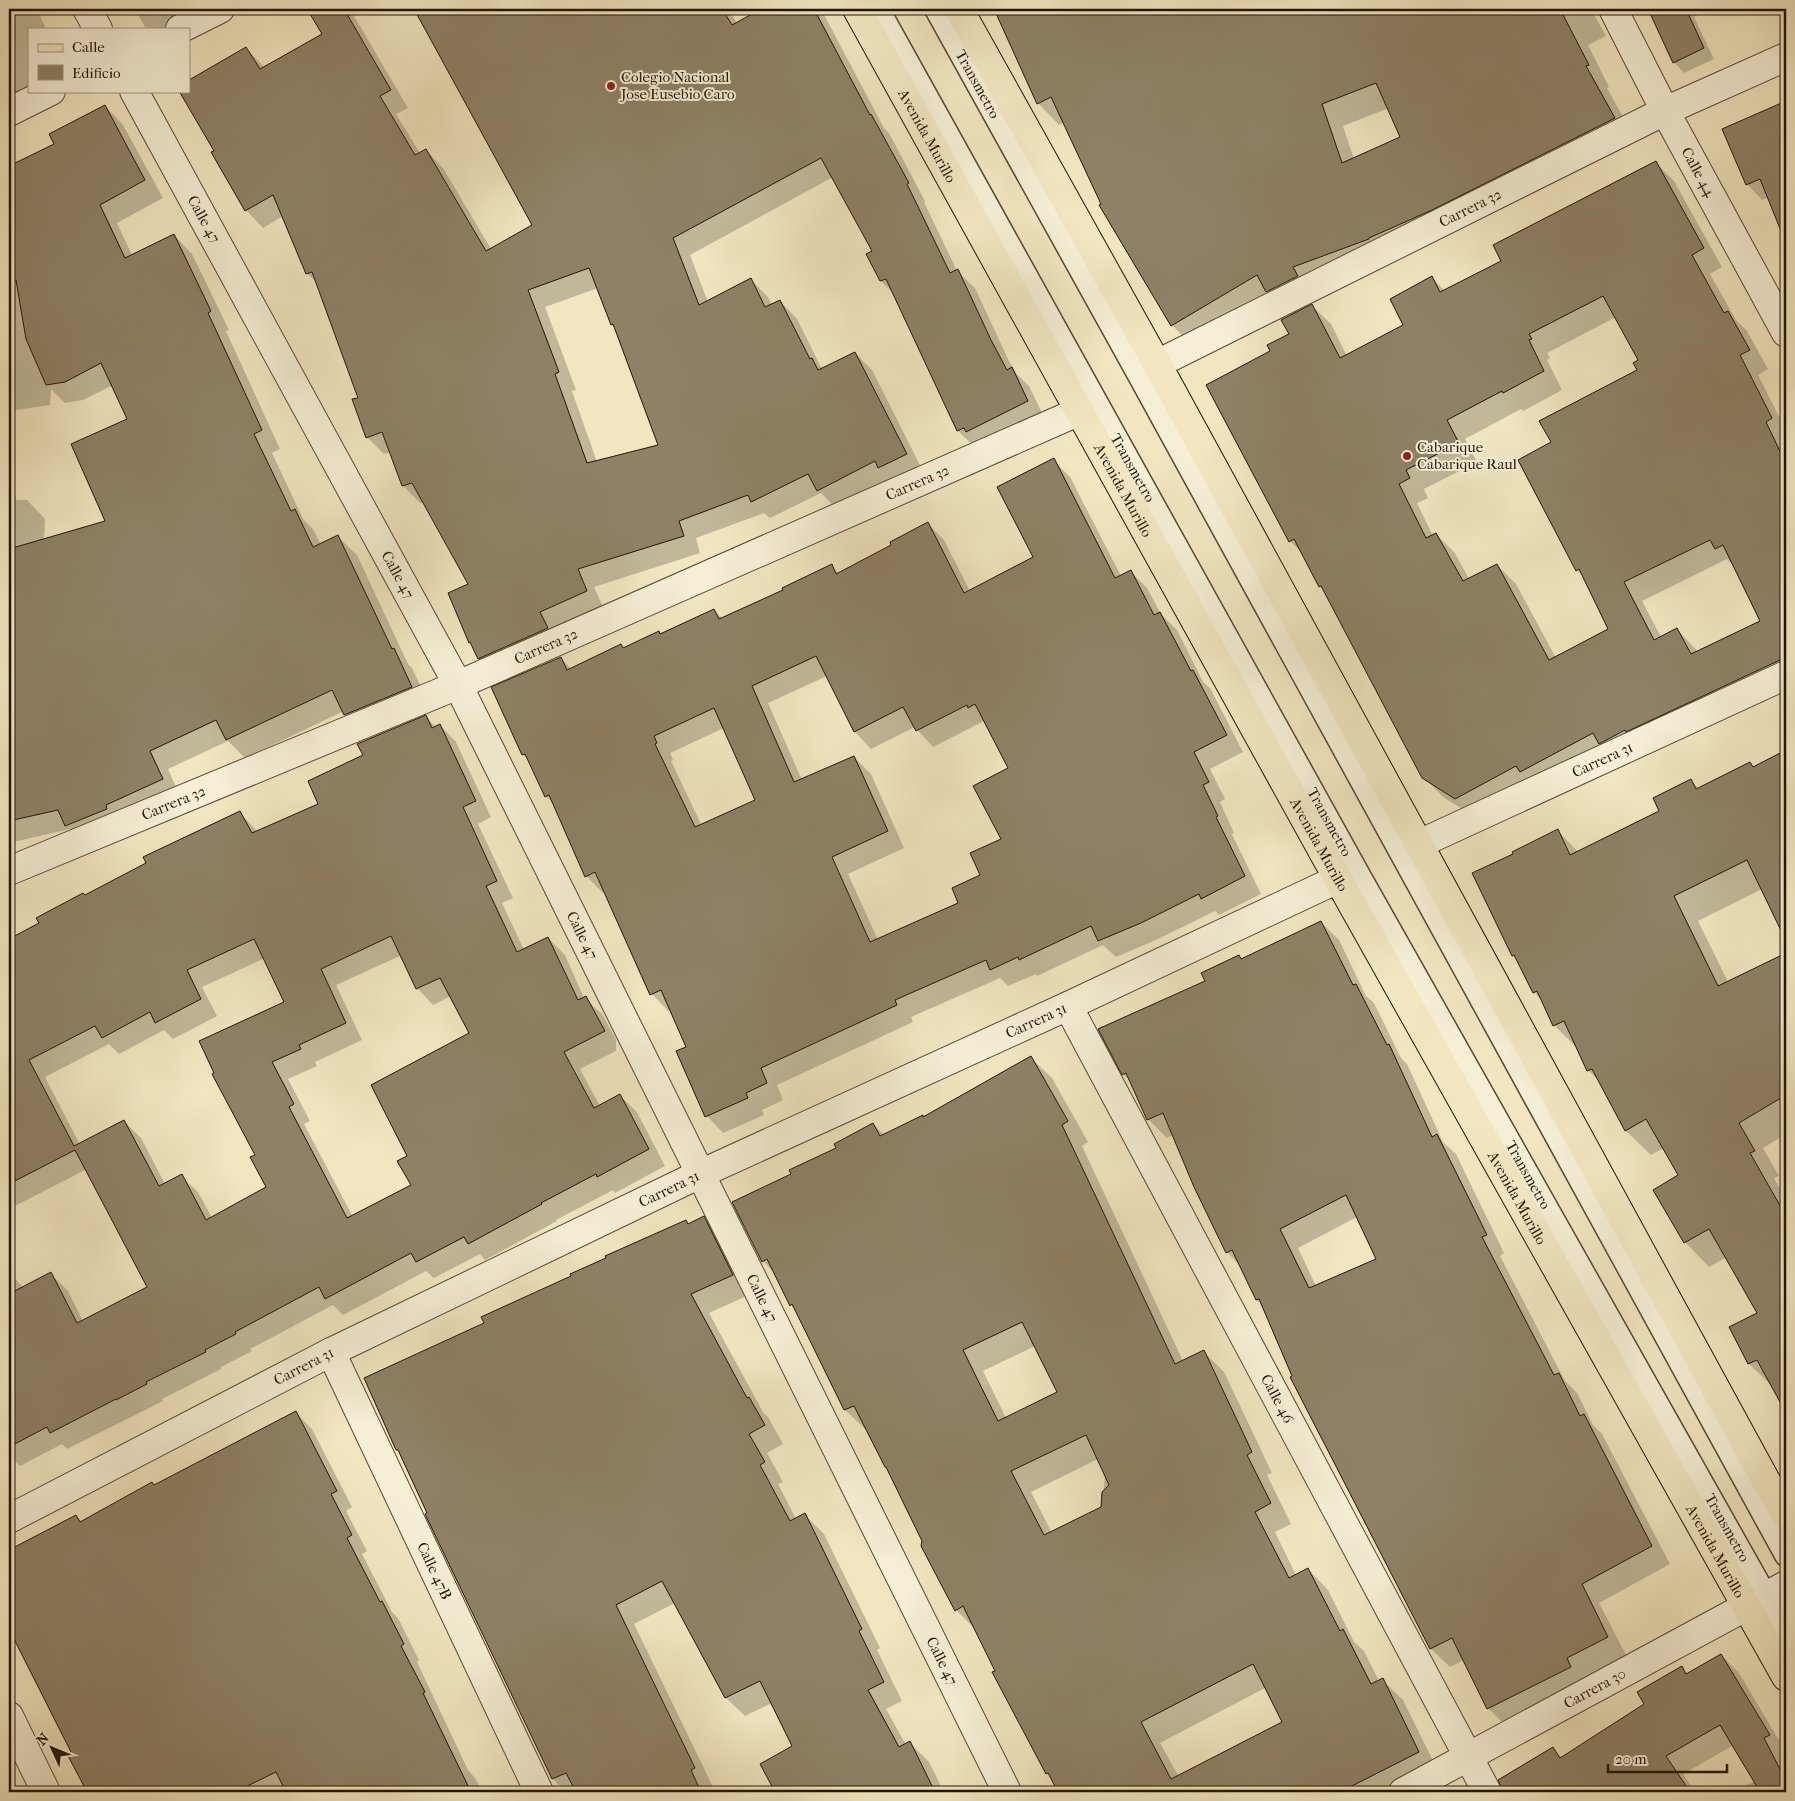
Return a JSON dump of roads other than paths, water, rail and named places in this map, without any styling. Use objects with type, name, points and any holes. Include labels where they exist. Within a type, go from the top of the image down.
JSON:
[{"type":"main road","name":"Avenida Murillo","points":[[857,9],[1338,879],[1767,1596],[1786,1677]]},
{"type":"main road","points":[[959,9],[1157,364],[1786,1515]]},
{"type":"street","points":[[87,9],[97,28]]},
{"type":"street","points":[[182,28],[220,9]]},
{"type":"street","name":"Calle 44","points":[[1612,9],[1665,111],[1786,333]]},
{"type":"street","name":"Carrera 32","points":[[1157,364],[1665,111],[1786,57]]},
{"type":"street","points":[[9,112],[49,92]]},
{"type":"street","name":"Calle 47","points":[[135,92],[458,685],[1007,1792]]},
{"type":"street","name":"Carrera 32","points":[[9,872],[458,685],[1080,411]]},
{"type":"street","name":"Carrera 31","points":[[1419,844],[1786,675]]},
{"type":"street","name":"Carrera 31","points":[[9,1519],[331,1352],[700,1174],[1068,1006],[1338,879]]},
{"type":"street","name":"Calle 46","points":[[1068,1006],[1487,1792]]},
{"type":"street","name":"Calle 47B","points":[[331,1352],[539,1792]]},
{"type":"street","name":"Carrera 30","points":[[1403,1792],[1468,1759],[1767,1596]]},
{"type":"street","points":[[9,1716],[46,1792]]},
{"type":"lane","name":"Transmetro","points":[[878,9],[1360,877],[1786,1632]]},
{"type":"lane","name":"Transmetro","points":[[936,9],[1786,1555]]},
{"type":"place","name":"Colegio Nacional Jose Eusebio Caro","points":[[611,86]]},
{"type":"place","name":"Cabarique Cabarique Raul","points":[[1407,456]]}]
